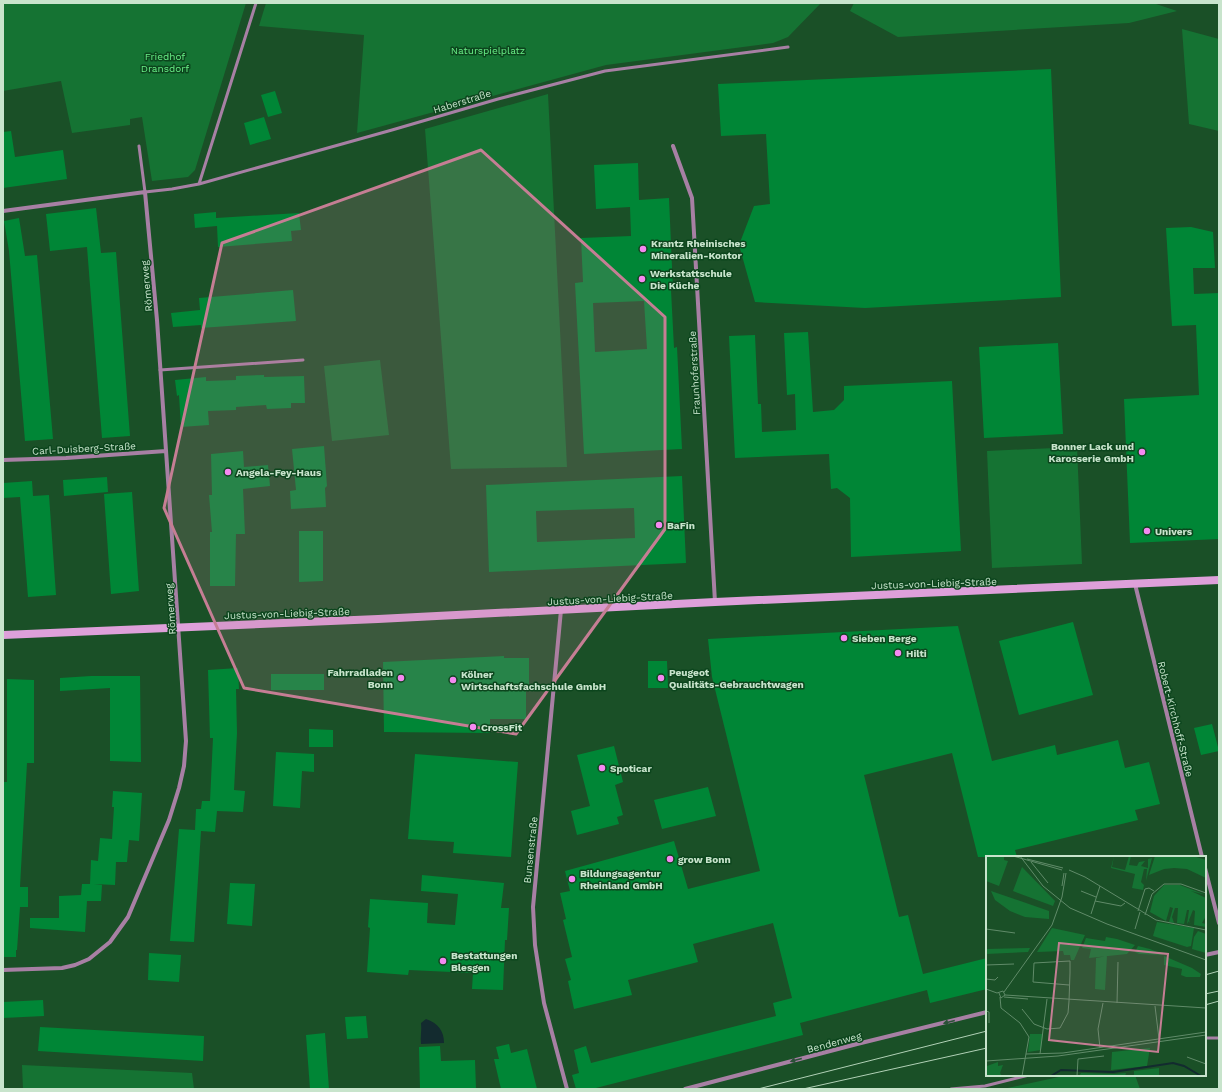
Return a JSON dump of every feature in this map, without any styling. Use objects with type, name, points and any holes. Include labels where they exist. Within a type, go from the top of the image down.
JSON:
[{"type":"main road","name":"Justus-von-Liebig-Straße","points":[[3,635],[1219,580]]},
{"type":"street","name":"Fraunhoferstraße","points":[[673,146],[692,198],[715,602]]},
{"type":"street","points":[[3,211],[145,192]]},
{"type":"street","name":"Römerweg","points":[[3,970],[62,968],[89,959],[110,942],[128,917],[169,820],[184,766],[186,741],[179,628],[157,320],[145,192]]},
{"type":"street","name":"Carl-Duisberg-Straße","points":[[3,460],[166,451]]},
{"type":"street","name":"Robert-Kirchhoff-Straße","points":[[1135,584],[1202,856]]},
{"type":"street","name":"Bunsenstraße","points":[[561,610],[533,906],[535,945],[544,1003],[567,1089]]},
{"type":"street","points":[[1206,872],[1219,923]]},
{"type":"street","points":[[1206,955],[1219,952]]},
{"type":"street","name":"Bendenweg","points":[[685,1089],[986,1012]]},
{"type":"lane","points":[[199,184],[256,3]]},
{"type":"lane","name":"Haberstraße","points":[[145,192],[199,184],[498,99],[605,71],[788,47]]},
{"type":"lane","name":"Römerweg","points":[[139,146],[145,192]]},
{"type":"lane","points":[[160,370],[303,360]]},
{"type":"lane","points":[[1206,1038],[1219,1038]]},
{"type":"lane","points":[[951,1089],[985,1086],[1025,1076]]},
{"type":"highlighted area","points":[[481,150],[665,317],[665,529],[516,734],[244,688],[164,508],[222,243]]},
{"type":"green space","name":"Friedhof Dransdorf","points":[[3,3],[246,3],[195,170],[188,177],[152,181],[142,117],[130,119],[130,125],[72,133],[61,81],[3,91]]},
{"type":"green space","name":"Naturspielplatz","points":[[266,3],[821,3],[788,37],[773,43],[606,65],[357,133],[364,35],[259,26]]},
{"type":"green space","points":[[854,3],[1153,3],[1177,11],[1129,23],[898,37],[850,11]]},
{"type":"green space","points":[[1182,29],[1219,39],[1219,131],[1189,124]]},
{"type":"green space","points":[[548,94],[567,467],[451,469],[425,129]]},
{"type":"green space","points":[[380,360],[389,435],[332,441],[324,366]]},
{"type":"green space","points":[[1077,447],[1082,564],[992,568],[987,451]]},
{"type":"green space","points":[[22,1065],[192,1073],[194,1089],[23,1089]]},
{"type":"green space","points":[[1063,1076],[1135,1076],[1140,1089],[1003,1089]]},
{"type":"water","points":[[426,1019],[440,1028],[444,1043],[421,1044],[421,1023]]},
{"type":"building","points":[[1051,69],[1061,297],[865,308],[755,302],[739,245],[754,206],[770,204],[766,134],[721,136],[718,84]]},
{"type":"building","points":[[275,91],[282,113],[268,117],[261,95]]},
{"type":"building","points":[[264,117],[271,139],[250,145],[244,123]]},
{"type":"building","points":[[11,131],[15,157],[63,150],[67,179],[3,188],[3,132]]},
{"type":"building","points":[[638,163],[639,200],[669,198],[674,348],[677,347],[682,449],[584,454],[575,283],[583,282],[581,238],[631,236],[630,207],[596,209],[594,165]],"holes":[[[644,301],[647,349],[595,352],[593,303]]]},
{"type":"building","points":[[96,208],[101,253],[116,252],[130,436],[102,438],[87,247],[50,251],[46,214]]},
{"type":"building","points":[[216,212],[216,218],[299,213],[301,230],[291,231],[292,241],[218,247],[217,226],[195,228],[194,214]]},
{"type":"building","points":[[19,218],[25,256],[37,255],[53,439],[25,441],[9,251],[4,221]]},
{"type":"building","points":[[1191,227],[1213,232],[1215,268],[1193,268],[1194,294],[1219,293],[1219,539],[1130,543],[1124,399],[1199,395],[1196,325],[1172,326],[1166,228]]},
{"type":"building","points":[[293,290],[296,321],[201,328],[201,325],[173,327],[171,313],[200,310],[199,298]]},
{"type":"building","points":[[808,332],[813,412],[834,410],[844,400],[844,386],[952,381],[961,551],[851,557],[850,498],[837,488],[831,489],[829,454],[735,458],[729,336],[755,335],[758,404],[761,404],[762,432],[796,430],[795,394],[787,395],[784,333]]},
{"type":"building","points":[[1058,343],[1063,434],[984,438],[979,347]]},
{"type":"building","points":[[264,375],[264,377],[304,376],[305,403],[291,403],[291,408],[267,409],[266,405],[236,407],[236,410],[208,411],[209,425],[181,427],[179,395],[177,396],[175,380],[206,377],[206,381],[236,380],[236,376]]},
{"type":"building","points":[[324,446],[327,486],[325,488],[326,507],[291,509],[290,491],[296,490],[292,449]]},
{"type":"building","points":[[243,451],[244,467],[268,465],[270,486],[243,489],[245,534],[236,534],[235,586],[210,586],[210,532],[212,532],[209,495],[212,495],[211,454]]},
{"type":"building","name":"BaFin","points":[[682,476],[686,563],[489,572],[486,485]],"holes":[[[634,508],[635,538],[537,542],[536,511]]]},
{"type":"building","points":[[107,477],[108,492],[64,496],[63,480]]},
{"type":"building","points":[[32,481],[33,496],[49,495],[56,595],[28,597],[20,497],[3,498],[3,483]]},
{"type":"building","points":[[132,492],[139,591],[111,594],[104,494]]},
{"type":"building","points":[[299,531],[323,531],[323,581],[299,582]]},
{"type":"building","points":[[1073,622],[1093,695],[1019,715],[999,641]]},
{"type":"building","points":[[958,626],[992,761],[1055,745],[1057,755],[1118,740],[1125,768],[1149,762],[1160,804],[1135,810],[1138,820],[1015,850],[1017,856],[978,857],[952,753],[864,775],[899,917],[908,915],[923,974],[986,958],[986,989],[930,1003],[927,990],[800,1023],[803,1035],[592,1089],[576,1089],[572,1075],[579,1073],[574,1050],[586,1046],[591,1063],[776,1016],[773,1003],[792,998],[773,923],[693,944],[698,962],[628,980],[632,995],[574,1009],[568,981],[571,980],[565,959],[572,957],[563,920],[566,919],[560,893],[570,891],[565,871],[674,841],[688,889],[760,871],[712,677],[708,639]]},
{"type":"building","points":[[504,656],[504,658],[529,658],[529,691],[526,691],[526,719],[490,719],[490,733],[384,732],[383,662]]},
{"type":"building","points":[[648,661],[667,661],[668,688],[648,688]]},
{"type":"building","points":[[238,668],[239,689],[236,689],[237,733],[234,790],[245,791],[243,812],[217,811],[215,832],[201,831],[194,942],[170,941],[179,829],[195,830],[196,809],[201,809],[202,801],[210,801],[213,738],[210,738],[208,670]]},
{"type":"building","points":[[271,674],[324,674],[324,690],[271,690]]},
{"type":"building","points":[[91,676],[140,676],[141,762],[110,761],[110,688],[60,691],[60,678]]},
{"type":"building","points":[[7,679],[34,680],[34,763],[27,763],[20,887],[28,887],[28,907],[20,907],[16,957],[3,957],[3,782],[7,782]]},
{"type":"building","points":[[1212,724],[1219,751],[1201,755],[1194,728]]},
{"type":"building","points":[[309,729],[333,730],[333,747],[309,747]]},
{"type":"building","points":[[614,746],[623,782],[615,785],[623,815],[617,817],[619,824],[577,835],[571,811],[590,806],[577,755]]},
{"type":"building","points":[[276,752],[314,754],[314,772],[302,771],[300,808],[273,806]]},
{"type":"building","points":[[415,754],[518,762],[511,857],[453,853],[454,842],[408,839]]},
{"type":"building","points":[[708,787],[716,816],[662,829],[654,800]]},
{"type":"building","points":[[113,791],[142,793],[139,841],[129,840],[127,862],[116,862],[115,885],[94,884],[102,885],[101,901],[87,901],[85,932],[30,928],[30,918],[59,918],[59,896],[81,895],[82,884],[90,884],[91,860],[98,861],[100,838],[112,839],[114,807],[112,807]]},
{"type":"building","points":[[422,875],[504,883],[501,908],[509,908],[507,940],[505,940],[503,990],[472,989],[473,973],[409,970],[408,975],[367,972],[370,899],[428,903],[427,923],[455,925],[458,894],[421,891]]},
{"type":"building","points":[[230,883],[255,884],[252,926],[227,924]]},
{"type":"building","points":[[149,953],[181,955],[179,982],[148,980]]},
{"type":"building","points":[[43,1000],[44,1016],[3,1018],[3,1002]]},
{"type":"building","points":[[366,1016],[368,1038],[347,1039],[345,1017]]},
{"type":"building","points":[[40,1027],[204,1036],[203,1061],[38,1051]]},
{"type":"building","points":[[325,1033],[329,1089],[310,1089],[306,1035]]},
{"type":"building","points":[[509,1044],[511,1053],[527,1049],[537,1089],[501,1089],[494,1059],[499,1059],[496,1047]]},
{"type":"building","points":[[440,1046],[441,1061],[475,1060],[476,1089],[420,1089],[419,1047]]},
{"type":"tram line","points":[[1206,975],[1219,971]]},
{"type":"tram line","points":[[1206,994],[1219,991]]},
{"type":"tram line","points":[[1206,1005],[1219,1001]]},
{"type":"tram line","points":[[758,1089],[986,1031]]},
{"type":"tram line","points":[[803,1089],[986,1048]]},
{"type":"place","name":"Krantz Rheinisches Mineralien-Kontor","points":[[643,249]]},
{"type":"place","name":"Werkstattschule Die Küche","points":[[642,279]]},
{"type":"place","name":"Bonner Lack und Karosserie GmbH","points":[[1142,452]]},
{"type":"place","name":"Angela-Fey-Haus","points":[[228,472]]},
{"type":"place","name":"BaFin","points":[[659,525]]},
{"type":"place","name":"Univers","points":[[1147,531]]},
{"type":"place","name":"Sieben Berge","points":[[844,638]]},
{"type":"place","name":"Hilti","points":[[898,653]]},
{"type":"place","name":"Fahrradladen Bonn","points":[[401,678]]},
{"type":"place","name":"Peugeot Qualitäts-Gebrauchtwagen","points":[[661,678]]},
{"type":"place","name":"Kölner Wirtschaftsfachschule GmbH","points":[[453,680]]},
{"type":"place","name":"CrossFit","points":[[473,727]]},
{"type":"place","name":"Spoticar","points":[[602,768]]},
{"type":"place","name":"grow Bonn","points":[[670,859]]},
{"type":"place","name":"Bildungsagentur Rheinland GmbH","points":[[572,879]]},
{"type":"place","name":"Bestattungen Blesgen","points":[[443,961]]}]
